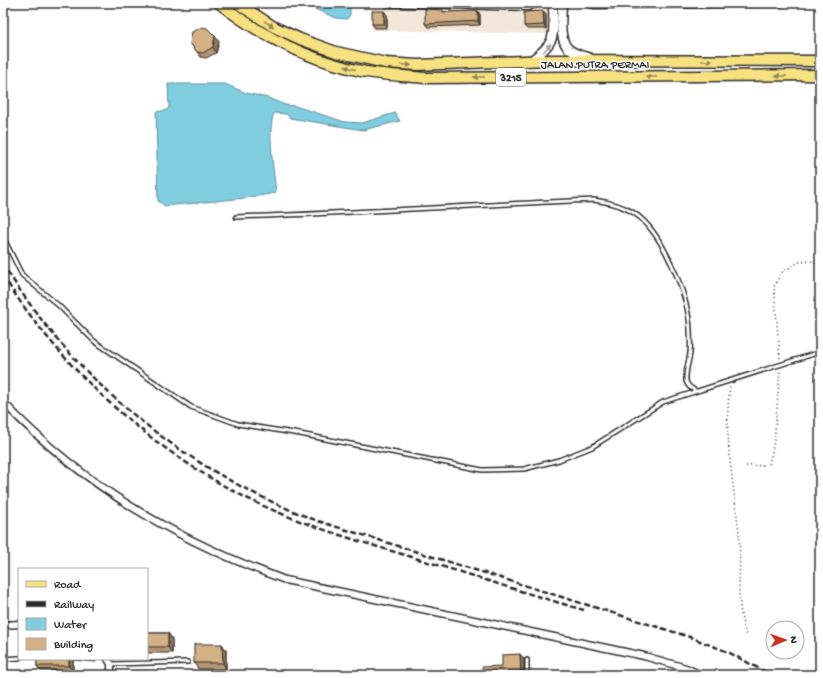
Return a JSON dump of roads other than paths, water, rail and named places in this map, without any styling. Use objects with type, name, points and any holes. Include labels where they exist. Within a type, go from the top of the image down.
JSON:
[{"type":"main road","name":"JALAN PUTRA PERMAI","points":[[219,3],[261,33],[297,51],[335,64],[386,75],[425,78],[820,75]]},
{"type":"main road","name":"JALAN PUTRA PERMAI","points":[[237,3],[274,28],[336,52],[368,60],[417,65],[598,60],[820,61]]},
{"type":"main road","points":[[809,61],[820,58]]},
{"type":"street","points":[[386,3],[528,7],[537,3]]},
{"type":"street","points":[[530,61],[543,52],[552,42],[553,3]]},
{"type":"street","points":[[562,3],[562,33],[566,45],[575,52],[598,60]]},
{"type":"street","points":[[586,3],[594,5],[781,3]]},
{"type":"street","points":[[3,402],[36,436],[84,475],[132,508],[185,538],[233,560],[285,580],[644,656],[686,668],[701,675]]},
{"type":"street","points":[[3,625],[18,624]]},
{"type":"street","points":[[109,662],[111,675]]},
{"type":"lane","points":[[236,217],[340,214],[467,205],[594,200],[613,203],[634,213],[651,227],[671,263],[685,303],[690,327],[690,354],[686,382],[689,387],[696,391]]},
{"type":"lane","points":[[3,237],[22,276],[58,305],[94,341],[191,407],[238,424],[300,434],[482,470],[503,471],[524,469],[544,464],[592,447],[663,402],[820,352]]},
{"type":"lane","points":[[3,659],[18,658]]},
{"type":"lane","points":[[527,660],[527,675]]},
{"type":"lane","points":[[109,662],[188,662]]},
{"type":"water","points":[[300,3],[350,3],[350,15],[347,19],[336,18]]},
{"type":"water","points":[[168,84],[225,84],[246,93],[268,98],[285,105],[295,106],[345,122],[362,123],[395,113],[400,121],[363,130],[290,118],[286,114],[274,113],[272,120],[271,140],[276,193],[245,198],[165,206],[158,201],[156,112],[167,110],[169,107]]},
{"type":"railway","points":[[3,264],[32,307],[65,347],[100,385],[139,419],[180,450],[224,477],[270,501],[318,521],[690,637],[728,652],[771,675]]},
{"type":"railway","points":[[3,276],[51,341],[77,371],[106,400],[137,426],[202,473],[257,503],[320,528],[584,610]]}]
